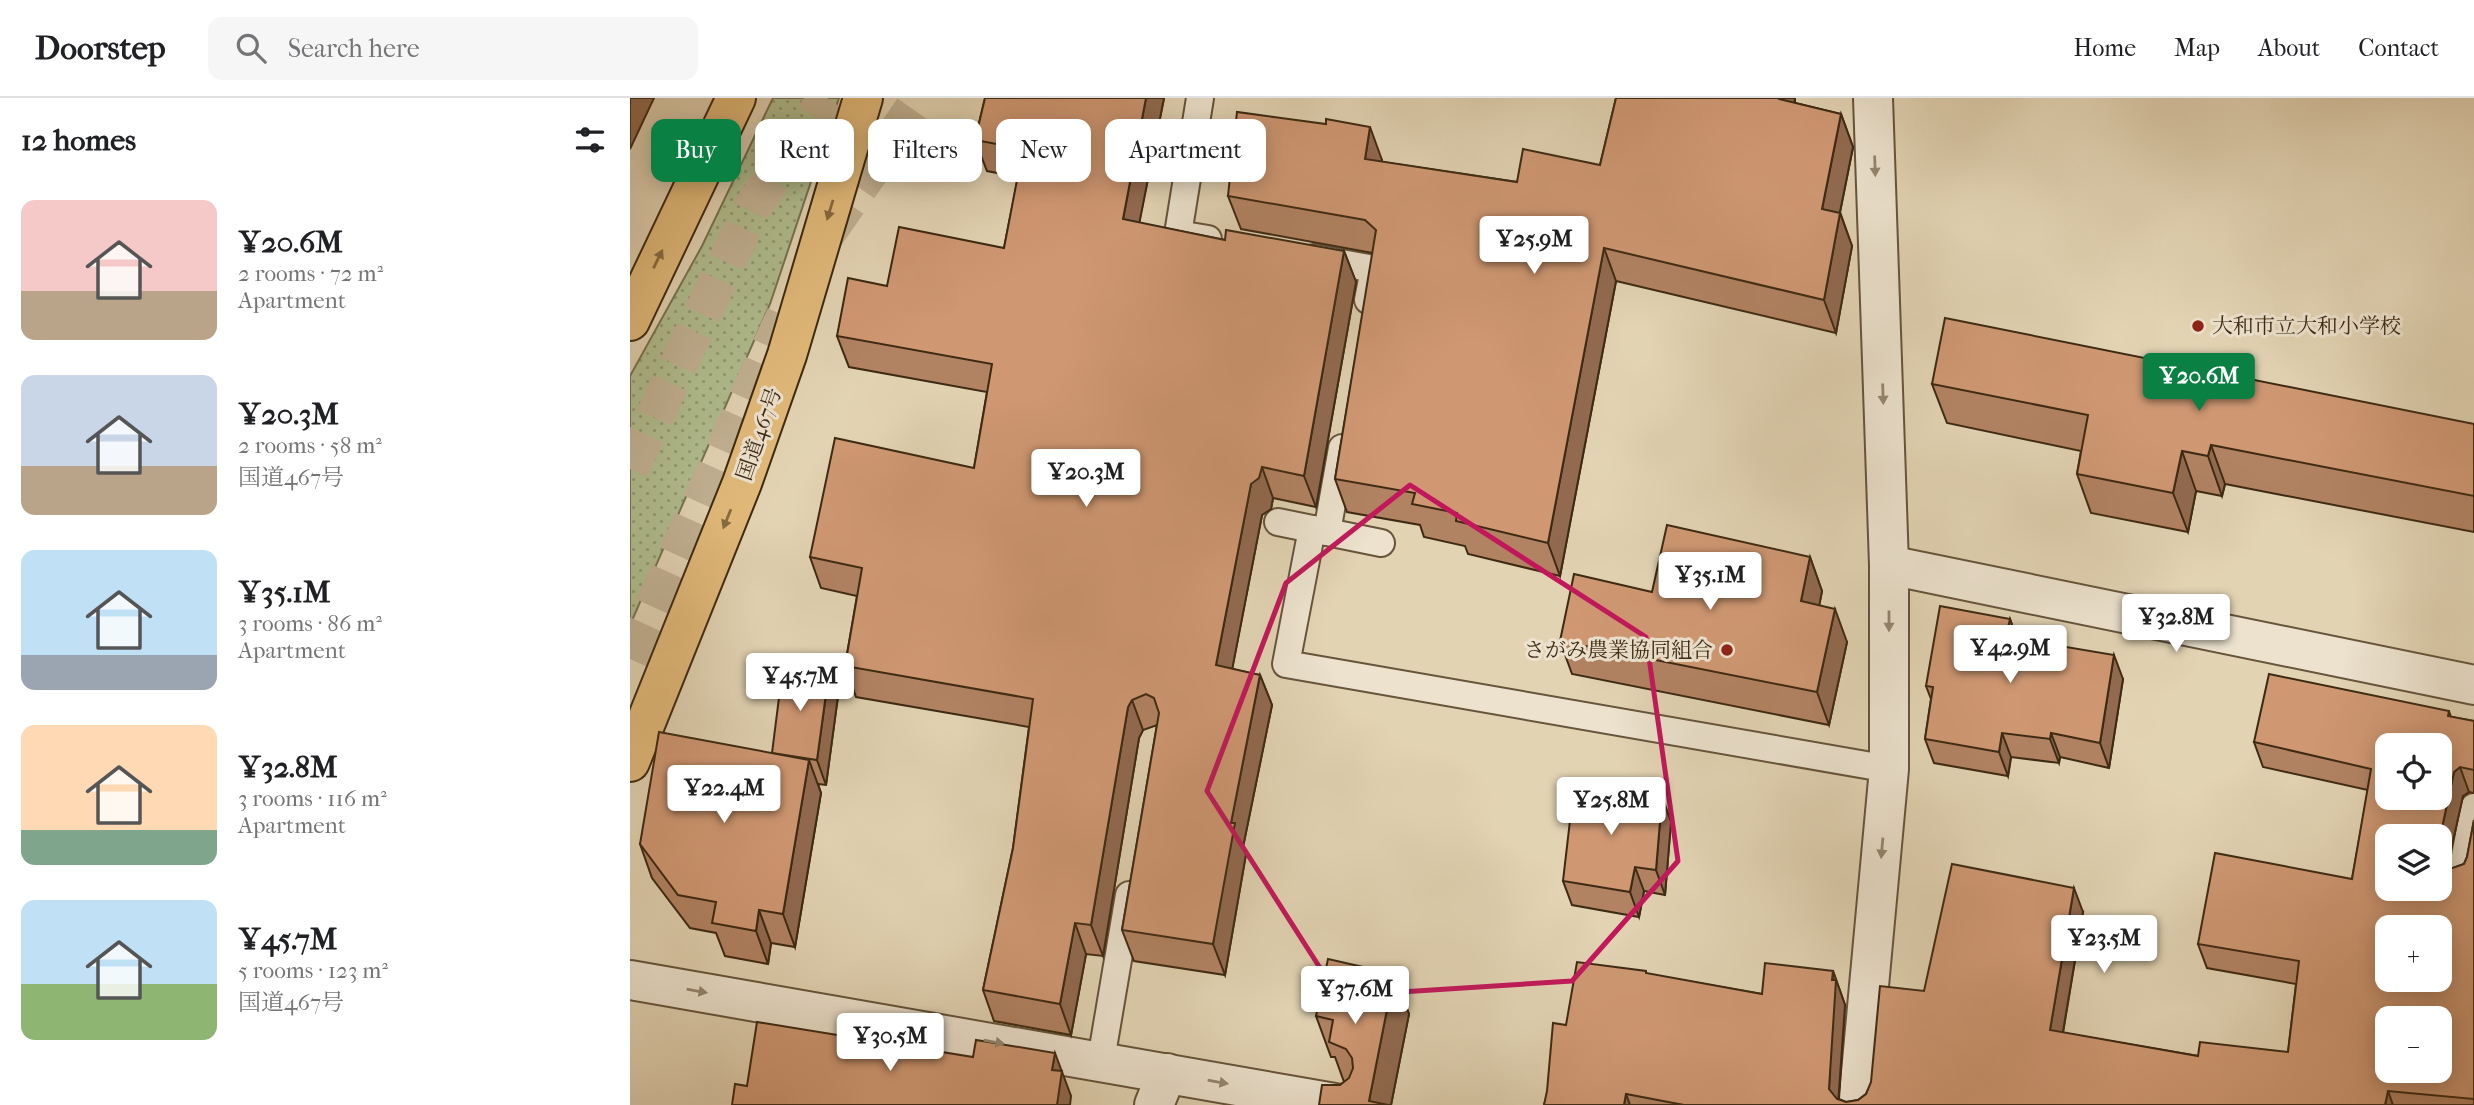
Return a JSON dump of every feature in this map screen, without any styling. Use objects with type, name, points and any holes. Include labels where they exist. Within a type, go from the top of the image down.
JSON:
[{"type":"highway","points":[[630,321],[736,98]]},
{"type":"highway","name":"国道467号","points":[[630,762],[760,432],[787,355],[863,98]]},
{"type":"street","points":[[1858,1105],[1889,769],[1889,565],[1873,98]]},
{"type":"street","points":[[1889,565],[2474,685]]},
{"type":"street","points":[[630,980],[1101,1060],[1160,1089],[1346,1105]]},
{"type":"lane","points":[[1200,98],[1178,234],[1230,243]]},
{"type":"lane","points":[[1295,255],[1374,269],[1364,322]]},
{"type":"lane","points":[[1346,427],[1286,664],[1889,769]]},
{"type":"lane","points":[[1278,522],[1381,542]]},
{"type":"lane","points":[[2460,878],[2474,807]]},
{"type":"lane","points":[[1101,1060],[1132,874]]},
{"type":"highlighted area","points":[[1410,485],[1646,637],[1678,861],[1572,981],[1338,996],[1207,791],[1286,583]]},
{"type":"green space","points":[[773,98],[839,98],[832,119],[763,119]]},
{"type":"green space","points":[[755,136],[755,182],[811,182],[770,304],[630,625],[630,376],[702,246],[733,182],[741,182],[741,165]]},
{"type":"building","points":[[985,98],[1146,98],[1142,119],[1105,119],[1105,182],[1130,182],[1123,219],[1225,240],[1226,230],[1344,251],[1304,476],[1262,467],[1259,478],[1251,484],[1216,665],[1260,675],[1231,823],[1235,823],[1213,944],[1122,930],[1159,713],[1154,698],[1146,694],[1132,700],[1128,707],[1091,925],[1075,923],[1060,1004],[983,990],[1013,848],[1033,699],[845,666],[862,568],[810,557],[835,438],[974,468],[992,364],[837,336],[848,278],[887,286],[899,227],[1004,248],[1017,182],[1091,182],[1091,119],[996,119],[996,144],[982,141],[980,119]]},
{"type":"building","points":[[1616,98],[1779,98],[1841,114],[1822,209],[1840,213],[1824,300],[1604,248],[1548,543],[1456,521],[1457,513],[1412,504],[1415,493],[1335,479],[1376,230],[1365,220],[1228,196],[1230,182],[1266,182],[1266,119],[1236,119],[1237,112],[1326,124],[1326,119],[1370,127],[1365,159],[1517,182],[1523,149],[1600,165]]},
{"type":"building","points":[[1945,318],[2474,424],[2474,496],[2211,445],[2208,456],[2182,451],[2173,493],[2077,474],[2088,415],[1932,384]]},
{"type":"building","points":[[1667,525],[1810,557],[1801,601],[1835,609],[1817,692],[1560,641],[1574,574],[1652,592]]},
{"type":"building","points":[[1940,606],[2010,619],[2006,637],[2114,655],[2100,743],[2051,733],[2050,739],[2002,733],[1999,752],[1925,739],[1933,687],[1926,686]]},
{"type":"building","points":[[783,666],[829,672],[817,760],[772,753]]},
{"type":"building","points":[[2269,674],[2449,711],[2448,716],[2474,721],[2474,770],[2460,767],[2454,772],[2452,781],[2452,733],[2375,733],[2375,810],[2446,810],[2443,824],[2375,824],[2375,901],[2452,901],[2452,868],[2464,864],[2474,820],[2474,1099],[2388,1091],[2385,1105],[1684,1105],[1626,1094],[1624,1105],[1544,1105],[1553,1023],[1566,1025],[1577,962],[1646,971],[1762,994],[1765,963],[1833,971],[1832,980],[1836,980],[1829,1089],[1837,1099],[1846,1102],[1858,1100],[1866,1094],[1871,1082],[1880,986],[1924,991],[1952,864],[2074,888],[2050,1030],[2198,1056],[2200,1042],[2288,1052],[2299,961],[2198,944],[2215,853],[2352,879],[2371,769],[2254,742]]},
{"type":"building","points":[[659,732],[809,760],[783,914],[759,910],[756,931],[712,923],[716,902],[678,895],[640,844]]},
{"type":"building","points":[[1574,786],[1662,797],[1656,870],[1635,867],[1630,892],[1563,881]]},
{"type":"building","points":[[1328,959],[1394,974],[1369,1101],[1388,1105],[1319,1105],[1322,1085],[1340,1085],[1349,1078],[1353,1068],[1352,1058],[1346,1049],[1329,1042],[1333,1020],[1316,1016]]},
{"type":"building","points":[[757,1022],[973,1057],[976,1040],[1055,1053],[1052,1070],[1062,1071],[1057,1105],[732,1105],[735,1084],[747,1086]]},
{"type":"tunnel","points":[[630,469],[752,208],[827,98]]},
{"type":"tunnel","points":[[826,234],[921,98]]},
{"type":"tunnel","points":[[630,659],[785,316]]},
{"type":"place","name":"大和市立大和小学校","points":[[2198,326]]},
{"type":"place","name":"さがみ農業協同組合","points":[[1727,650]]}]
